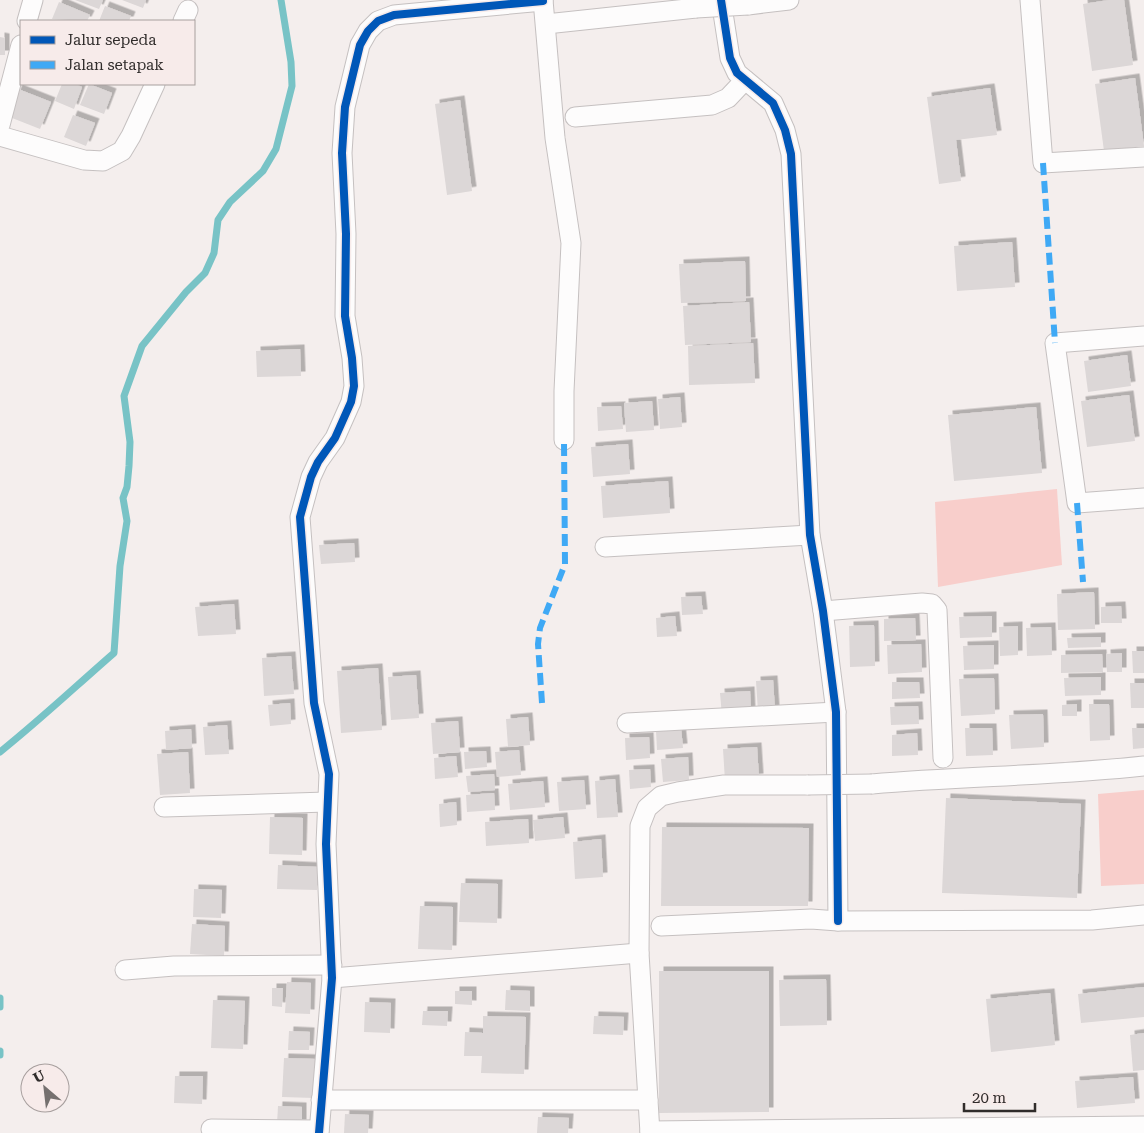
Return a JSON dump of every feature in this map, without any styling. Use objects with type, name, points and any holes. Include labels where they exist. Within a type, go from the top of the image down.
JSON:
[{"type":"street","points":[[28,20],[33,0]]},
{"type":"street","points":[[721,0],[730,58],[737,73],[772,103],[785,130],[791,154],[810,535],[823,611],[836,712],[838,921]]},
{"type":"street","points":[[546,24],[789,0]]},
{"type":"street","points":[[1030,0],[1043,163],[1144,157]]},
{"type":"street","points":[[211,1129],[319,1132],[332,971],[326,844],[328,774],[314,703],[300,517],[311,477],[318,462],[335,438],[351,402],[354,386],[354,374],[345,316],[346,234],[342,153],[345,107],[360,45],[368,31],[378,21],[394,15],[543,1],[555,138],[571,243],[564,390],[564,440]]},
{"type":"street","points":[[0,125],[20,49]]},
{"type":"street","points":[[575,117],[712,105],[728,98],[745,80]]},
{"type":"street","points":[[0,136],[84,160],[103,161],[122,151],[155,85]]},
{"type":"street","points":[[1144,336],[1055,343],[1076,503],[1144,498]]},
{"type":"street","points":[[604,547],[810,535]]},
{"type":"street","points":[[823,611],[922,603],[932,604],[938,610],[944,758]]},
{"type":"street","points":[[627,723],[836,712]]},
{"type":"street","points":[[1144,766],[1086,772],[948,777],[872,784],[724,786],[661,796],[647,808],[640,826],[639,954],[650,1132],[783,1128],[1144,1126]]},
{"type":"street","points":[[164,807],[328,802]]},
{"type":"street","points":[[661,926],[811,919],[838,921],[1092,920],[1144,915]]},
{"type":"street","points":[[125,970],[174,966],[332,971],[639,954]]},
{"type":"street","points":[[321,1100],[648,1100]]},
{"type":"shaded area","points":[[1057,489],[1062,565],[938,587],[935,502]]},
{"type":"shaded area","points":[[1144,790],[1144,884],[1101,886],[1098,794]]},
{"type":"building","points":[[75,0],[103,0],[99,9]]},
{"type":"building","points":[[122,0],[146,0],[143,8]]},
{"type":"building","points":[[1124,0],[1133,65],[1092,71],[1083,4]]},
{"type":"building","points":[[59,2],[90,15],[88,20],[52,19]]},
{"type":"building","points":[[105,6],[131,16],[129,20],[99,20]]},
{"type":"building","points":[[0,37],[5,38],[5,55],[0,55]]},
{"type":"building","points":[[1135,78],[1144,146],[1104,151],[1095,84]]},
{"type":"building","points":[[62,85],[77,85],[82,87],[74,109],[55,101]]},
{"type":"building","points":[[89,85],[112,93],[104,114],[80,105]]},
{"type":"building","points":[[990,88],[997,135],[956,140],[961,181],[939,184],[927,97]]},
{"type":"building","points":[[18,89],[51,102],[40,129],[7,116]]},
{"type":"building","points":[[460,100],[472,191],[447,195],[435,104]]},
{"type":"building","points":[[73,115],[95,123],[86,146],[64,137]]},
{"type":"building","points":[[1012,242],[1015,287],[957,291],[954,246]]},
{"type":"building","points":[[745,261],[746,301],[681,303],[679,264]]},
{"type":"building","points":[[749,302],[751,342],[685,345],[683,306]]},
{"type":"building","points":[[753,343],[755,383],[689,385],[688,346]]},
{"type":"building","points":[[300,349],[301,376],[257,377],[256,351]]},
{"type":"building","points":[[1127,355],[1131,386],[1088,392],[1084,361]]},
{"type":"building","points":[[1129,395],[1135,441],[1087,447],[1081,401]]},
{"type":"building","points":[[680,397],[682,427],[660,429],[658,399]]},
{"type":"building","points":[[652,401],[654,430],[626,432],[624,403]]},
{"type":"building","points":[[621,406],[623,429],[598,431],[597,407]]},
{"type":"building","points":[[1036,407],[1042,473],[954,481],[948,415]]},
{"type":"building","points":[[628,444],[630,474],[593,477],[591,447]]},
{"type":"building","points":[[668,481],[670,513],[603,518],[601,486]]},
{"type":"building","points":[[354,543],[355,562],[321,564],[319,545]]},
{"type":"building","points":[[1094,592],[1095,629],[1058,630],[1057,594]]},
{"type":"building","points":[[701,596],[703,614],[682,615],[681,597]]},
{"type":"building","points":[[234,604],[236,634],[198,636],[195,607]]},
{"type":"building","points":[[1121,606],[1122,623],[1101,623],[1101,607]]},
{"type":"building","points":[[675,616],[677,636],[657,637],[656,618]]},
{"type":"building","points":[[992,616],[992,637],[960,638],[959,617]]},
{"type":"building","points":[[915,618],[916,640],[884,641],[884,619]]},
{"type":"building","points":[[874,625],[875,666],[850,667],[849,626]]},
{"type":"building","points":[[1018,626],[1018,655],[1000,656],[999,627]]},
{"type":"building","points":[[1051,627],[1052,655],[1027,656],[1026,628]]},
{"type":"building","points":[[1101,637],[1101,647],[1068,648],[1067,638]]},
{"type":"building","points":[[921,644],[922,672],[888,674],[887,645]]},
{"type":"building","points":[[994,645],[994,669],[964,670],[963,646]]},
{"type":"building","points":[[1132,651],[1144,651],[1144,673],[1133,673]]},
{"type":"building","points":[[1122,653],[1122,672],[1107,672],[1106,654]]},
{"type":"building","points":[[1102,654],[1103,672],[1061,673],[1061,655]]},
{"type":"building","points":[[291,656],[294,694],[264,696],[262,658]]},
{"type":"building","points":[[378,668],[382,730],[341,733],[337,671]]},
{"type":"building","points":[[416,675],[419,718],[391,720],[388,677]]},
{"type":"building","points":[[1101,677],[1101,695],[1065,696],[1064,678]]},
{"type":"building","points":[[994,678],[995,714],[961,716],[959,679]]},
{"type":"building","points":[[773,680],[775,710],[758,712],[756,681]]},
{"type":"building","points":[[892,682],[919,682],[920,698],[892,699]]},
{"type":"building","points":[[1130,683],[1144,683],[1144,708],[1131,708]]},
{"type":"building","points":[[750,691],[751,714],[722,716],[720,693]]},
{"type":"building","points":[[290,703],[291,724],[270,726],[268,705]]},
{"type":"building","points":[[1077,704],[1077,716],[1062,716],[1062,705]]},
{"type":"building","points":[[1089,704],[1109,704],[1110,740],[1090,741]]},
{"type":"building","points":[[918,706],[919,724],[891,725],[890,707]]},
{"type":"building","points":[[1043,714],[1044,747],[1011,749],[1009,715]]},
{"type":"building","points":[[528,717],[530,745],[508,747],[506,719]]},
{"type":"building","points":[[458,721],[460,752],[433,754],[431,723]]},
{"type":"building","points":[[227,725],[229,754],[205,755],[203,727]]},
{"type":"building","points":[[681,728],[683,748],[657,750],[656,730]]},
{"type":"building","points":[[965,728],[992,728],[993,755],[966,756]]},
{"type":"building","points":[[1132,728],[1144,728],[1144,748],[1133,749]]},
{"type":"building","points":[[191,729],[192,748],[166,750],[165,731]]},
{"type":"building","points":[[917,733],[918,755],[892,756],[892,735]]},
{"type":"building","points":[[649,737],[650,758],[626,760],[625,738]]},
{"type":"building","points":[[757,747],[759,778],[725,781],[723,749]]},
{"type":"building","points":[[519,750],[521,775],[497,777],[495,752]]},
{"type":"building","points":[[486,751],[487,767],[465,769],[464,752]]},
{"type":"building","points":[[188,752],[190,793],[160,795],[157,754]]},
{"type":"building","points":[[456,756],[458,777],[435,779],[434,758]]},
{"type":"building","points":[[688,757],[689,780],[663,782],[661,759]]},
{"type":"building","points":[[650,769],[651,787],[630,789],[629,770]]},
{"type":"building","points":[[494,774],[495,790],[468,792],[466,776]]},
{"type":"building","points":[[615,779],[618,817],[597,818],[595,781]]},
{"type":"building","points":[[584,780],[586,809],[559,811],[557,782]]},
{"type":"building","points":[[543,781],[545,807],[510,810],[508,784]]},
{"type":"building","points":[[494,793],[495,810],[467,812],[466,795]]},
{"type":"building","points":[[946,798],[1081,804],[1077,898],[942,893]]},
{"type":"building","points":[[456,802],[457,825],[440,827],[439,804]]},
{"type":"building","points":[[270,817],[303,818],[302,855],[269,854]]},
{"type":"building","points":[[563,817],[565,838],[535,841],[533,820]]},
{"type":"building","points":[[528,819],[529,843],[486,846],[485,822]]},
{"type":"building","points":[[662,827],[809,828],[808,906],[661,906]]},
{"type":"building","points":[[601,839],[603,877],[575,879],[573,842]]},
{"type":"building","points":[[278,865],[318,867],[317,890],[277,889]]},
{"type":"building","points":[[461,883],[498,884],[497,923],[459,922]]},
{"type":"building","points":[[194,889],[222,890],[221,918],[193,917]]},
{"type":"building","points":[[420,906],[453,907],[452,950],[418,949]]},
{"type":"building","points":[[192,924],[225,926],[224,956],[190,954]]},
{"type":"building","points":[[659,971],[769,971],[769,1112],[659,1113]]},
{"type":"building","points":[[826,979],[827,1025],[780,1026],[779,980]]},
{"type":"building","points":[[287,982],[311,983],[310,1014],[285,1013]]},
{"type":"building","points":[[1144,987],[1144,1017],[1081,1023],[1078,994]]},
{"type":"building","points":[[272,988],[283,988],[282,1007],[272,1006]]},
{"type":"building","points":[[506,990],[530,991],[530,1011],[505,1010]]},
{"type":"building","points":[[455,991],[472,991],[472,1005],[455,1004]]},
{"type":"building","points":[[1050,993],[1055,1045],[991,1052],[986,999]]},
{"type":"building","points":[[213,1000],[245,1001],[243,1049],[211,1048]]},
{"type":"building","points":[[365,1002],[391,1003],[390,1033],[364,1032]]},
{"type":"building","points":[[423,1011],[448,1011],[447,1026],[422,1025]]},
{"type":"building","points":[[483,1016],[526,1017],[524,1074],[481,1073],[482,1056],[464,1056],[465,1032],[483,1033]]},
{"type":"building","points":[[594,1016],[624,1017],[623,1035],[593,1034]]},
{"type":"building","points":[[289,1031],[310,1032],[309,1050],[288,1050]]},
{"type":"building","points":[[1144,1033],[1144,1070],[1133,1071],[1130,1035]]},
{"type":"building","points":[[284,1058],[315,1059],[314,1098],[282,1097]]},
{"type":"building","points":[[175,1076],[203,1076],[202,1104],[174,1103]]},
{"type":"building","points":[[1133,1077],[1135,1103],[1077,1108],[1075,1081]]},
{"type":"building","points":[[278,1106],[302,1107],[302,1124],[277,1124]]},
{"type":"building","points":[[345,1114],[369,1115],[368,1133],[344,1133]]},
{"type":"building","points":[[538,1117],[569,1118],[568,1133],[537,1133]]},
{"type":"waterway","points":[[0,752],[114,653],[120,566],[127,521],[123,498],[127,487],[130,442],[124,396],[142,346],[186,292],[205,273],[214,253],[218,220],[230,202],[263,171],[276,149],[292,86],[291,62],[281,0]]},
{"type":"waterway","points":[[0,998],[0,1007]]},
{"type":"marked path","points":[[1043,163],[1055,343]]},
{"type":"marked path","points":[[542,703],[538,644],[540,628],[565,564],[564,440]]},
{"type":"marked path","points":[[1077,503],[1083,582]]},
{"type":"cycle path","points":[[721,0],[730,58],[737,73],[773,103],[785,130],[791,154],[810,535],[823,611],[836,712],[838,921]]},
{"type":"cycle path","points":[[319,1133],[332,978],[326,844],[329,774],[314,703],[300,517],[311,477],[318,462],[335,438],[351,402],[354,386],[352,358],[345,316],[346,234],[342,153],[345,107],[360,45],[368,31],[378,21],[394,15],[543,1]]}]
